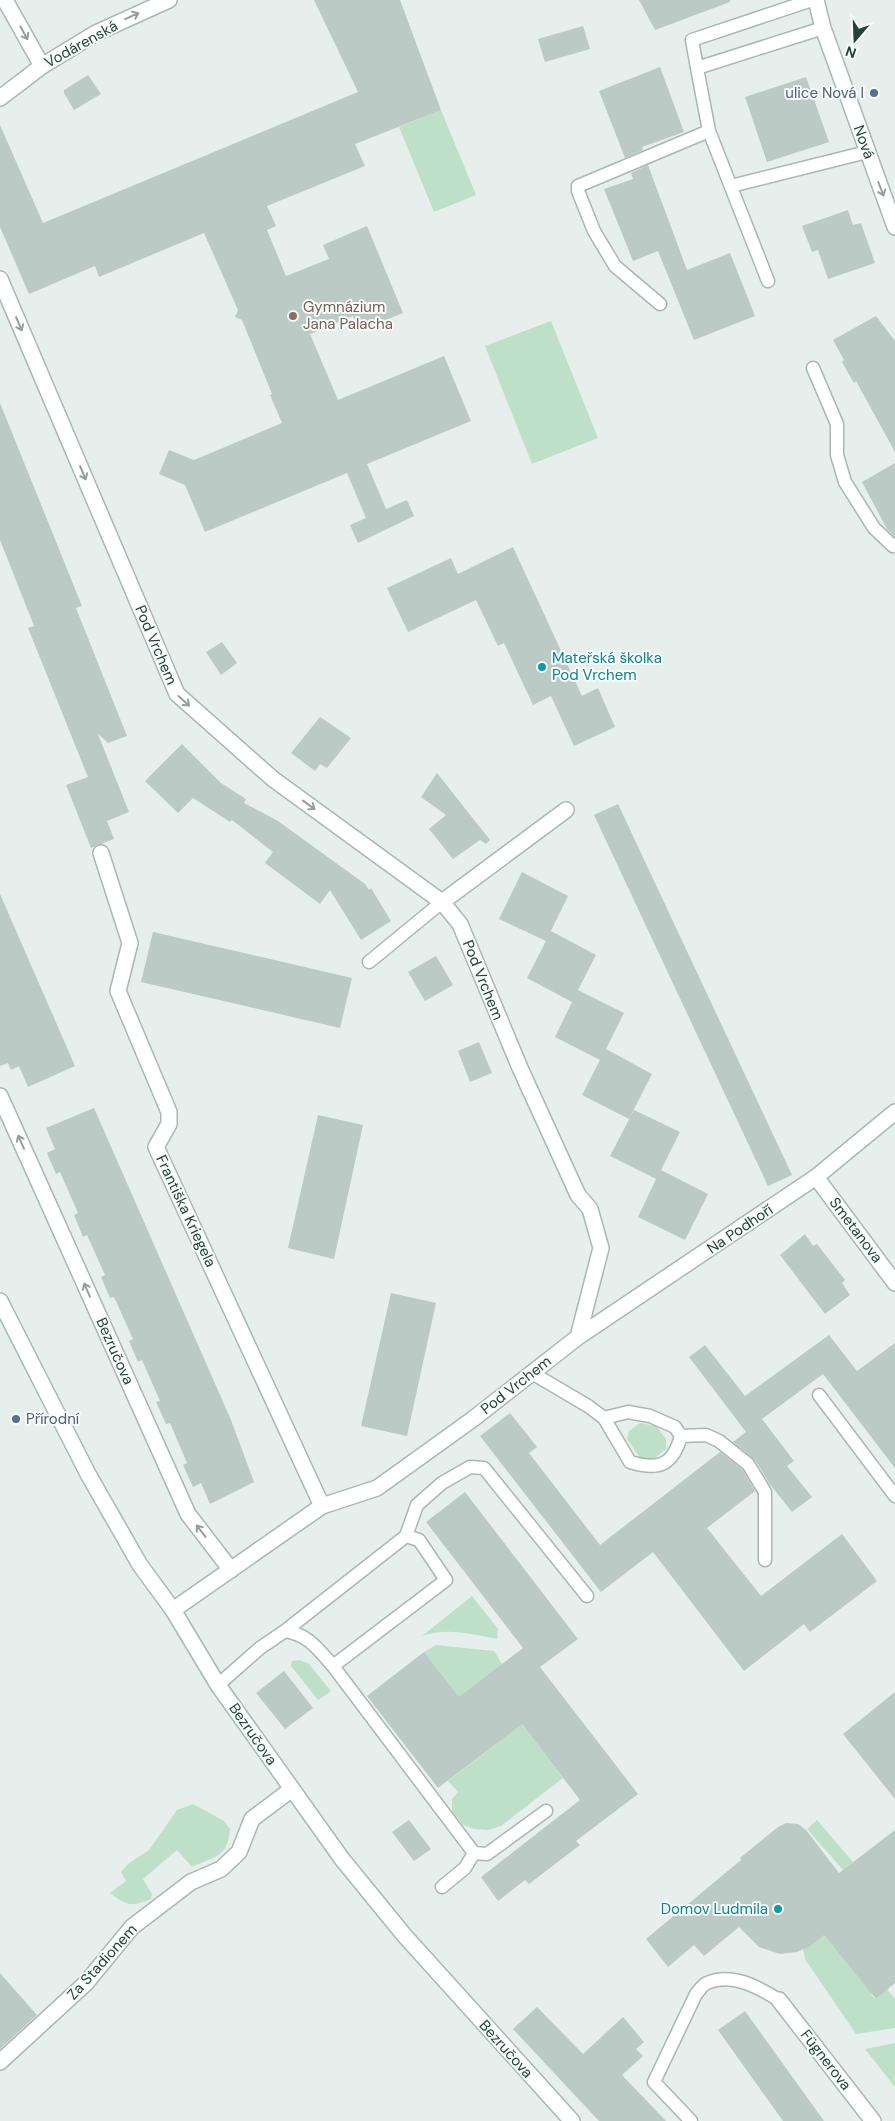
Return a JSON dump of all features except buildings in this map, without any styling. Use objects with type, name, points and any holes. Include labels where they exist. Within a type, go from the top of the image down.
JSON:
[{"type":"street","points":[[5,0],[42,66]]},
{"type":"street","name":"Vodárenská","points":[[0,98],[42,66],[96,33],[169,0]]},
{"type":"street","name":"Nová","points":[[816,0],[823,28],[895,227]]},
{"type":"street","name":"Pod Vrchem","points":[[0,279],[177,694],[273,779],[442,902],[460,924],[520,1068],[578,1195],[590,1209],[601,1248],[578,1337],[473,1419],[377,1488],[322,1506],[173,1610]]},
{"type":"street","points":[[442,902],[566,810]]},
{"type":"street","name":"Františka Kriegela","points":[[101,853],[130,943],[118,991],[169,1112],[169,1124],[156,1147],[322,1506]]},
{"type":"street","name":"Bezručova","points":[[0,1096],[6,1125],[188,1514],[231,1570]]},
{"type":"street","name":"Na Podhoří","points":[[578,1337],[816,1177],[895,1112]]},
{"type":"street","name":"Smetanova","points":[[816,1177],[895,1283]]},
{"type":"street","name":"Bezručova","points":[[0,1301],[88,1474],[140,1565],[173,1610],[218,1685],[342,1859],[404,1935],[572,2121]]},
{"type":"street","name":"Za Stadionem","points":[[0,2062],[86,1984],[132,1927],[192,1882],[221,1869],[239,1852],[252,1819],[292,1789]]},
{"type":"street","name":"Fügnerova","points":[[779,2000],[873,2121]]},
{"type":"lane","points":[[768,281],[709,131],[692,40],[812,0]]},
{"type":"lane","points":[[697,68],[823,28]]},
{"type":"lane","points":[[660,304],[616,266],[594,231],[578,191],[578,186],[709,131]]},
{"type":"lane","points":[[731,186],[867,152]]},
{"type":"lane","points":[[813,368],[837,424],[837,455],[845,482],[874,528],[893,546],[895,545]]},
{"type":"lane","points":[[369,962],[442,902]]},
{"type":"lane","points":[[532,1373],[588,1406],[604,1418],[630,1462],[648,1468],[663,1463],[676,1454],[682,1436]]},
{"type":"lane","points":[[819,1395],[895,1496]]},
{"type":"lane","points":[[604,1418],[628,1412],[650,1416],[675,1427],[682,1436]]},
{"type":"lane","points":[[682,1436],[706,1435],[719,1441],[748,1464],[765,1492],[765,1560]]},
{"type":"lane","points":[[218,1685],[260,1648],[285,1631],[406,1536],[417,1505],[442,1483],[470,1467],[484,1468],[587,1596]]},
{"type":"lane","points":[[333,1666],[446,1580],[419,1540],[406,1536]]},
{"type":"lane","points":[[285,1631],[300,1634],[315,1645],[333,1666],[474,1853],[487,1854],[546,1811]]},
{"type":"lane","points":[[442,1887],[466,1868],[474,1853]]},
{"type":"lane","points":[[691,2121],[654,2082],[696,1994],[706,1983],[732,1979],[758,1987],[779,2000]]},
{"type":"green space","points":[[441,110],[476,195],[434,212],[399,127]]},
{"type":"green space","points":[[551,321],[598,438],[532,464],[485,346]]},
{"type":"green space","points":[[640,1423],[656,1426],[666,1439],[666,1449],[652,1460],[640,1458],[627,1439],[629,1431]]},
{"type":"green space","points":[[472,1596],[498,1629],[497,1639],[469,1633],[450,1632],[431,1633],[422,1636]]},
{"type":"green space","points":[[436,1645],[494,1651],[502,1664],[466,1707],[424,1652]]},
{"type":"green space","points":[[299,1660],[308,1663],[331,1691],[318,1700],[291,1666],[292,1661]]},
{"type":"green space","points":[[515,1715],[563,1778],[501,1826],[488,1830],[474,1829],[463,1825],[452,1811],[452,1799],[458,1792],[448,1781],[495,1745]]},
{"type":"green space","points":[[193,1804],[224,1821],[230,1829],[227,1845],[223,1850],[214,1858],[192,1867],[177,1850],[143,1879],[152,1894],[151,1899],[144,1902],[125,1903],[110,1893],[126,1881],[121,1872],[128,1864],[149,1850],[177,1810]]},
{"type":"green space","points":[[817,1820],[853,1862],[843,1870],[807,1829]]},
{"type":"green space","points":[[824,1935],[871,1992],[872,1996],[876,1999],[887,1989],[895,1999],[895,2028],[856,2034],[805,1959],[803,1949]]},
{"type":"green space","points":[[895,2043],[895,2087],[865,2049]]},
{"type":"place","name":"ulice Nová I","points":[[874,93]]},
{"type":"place","name":"Gymnázium Jana Palacha","points":[[293,316]]},
{"type":"place","name":"Mateřská školka Pod Vrchem","points":[[542,667]]},
{"type":"place","name":"Přírodní","points":[[16,1419]]},
{"type":"place","name":"Domov Ludmila","points":[[778,1909]]}]
